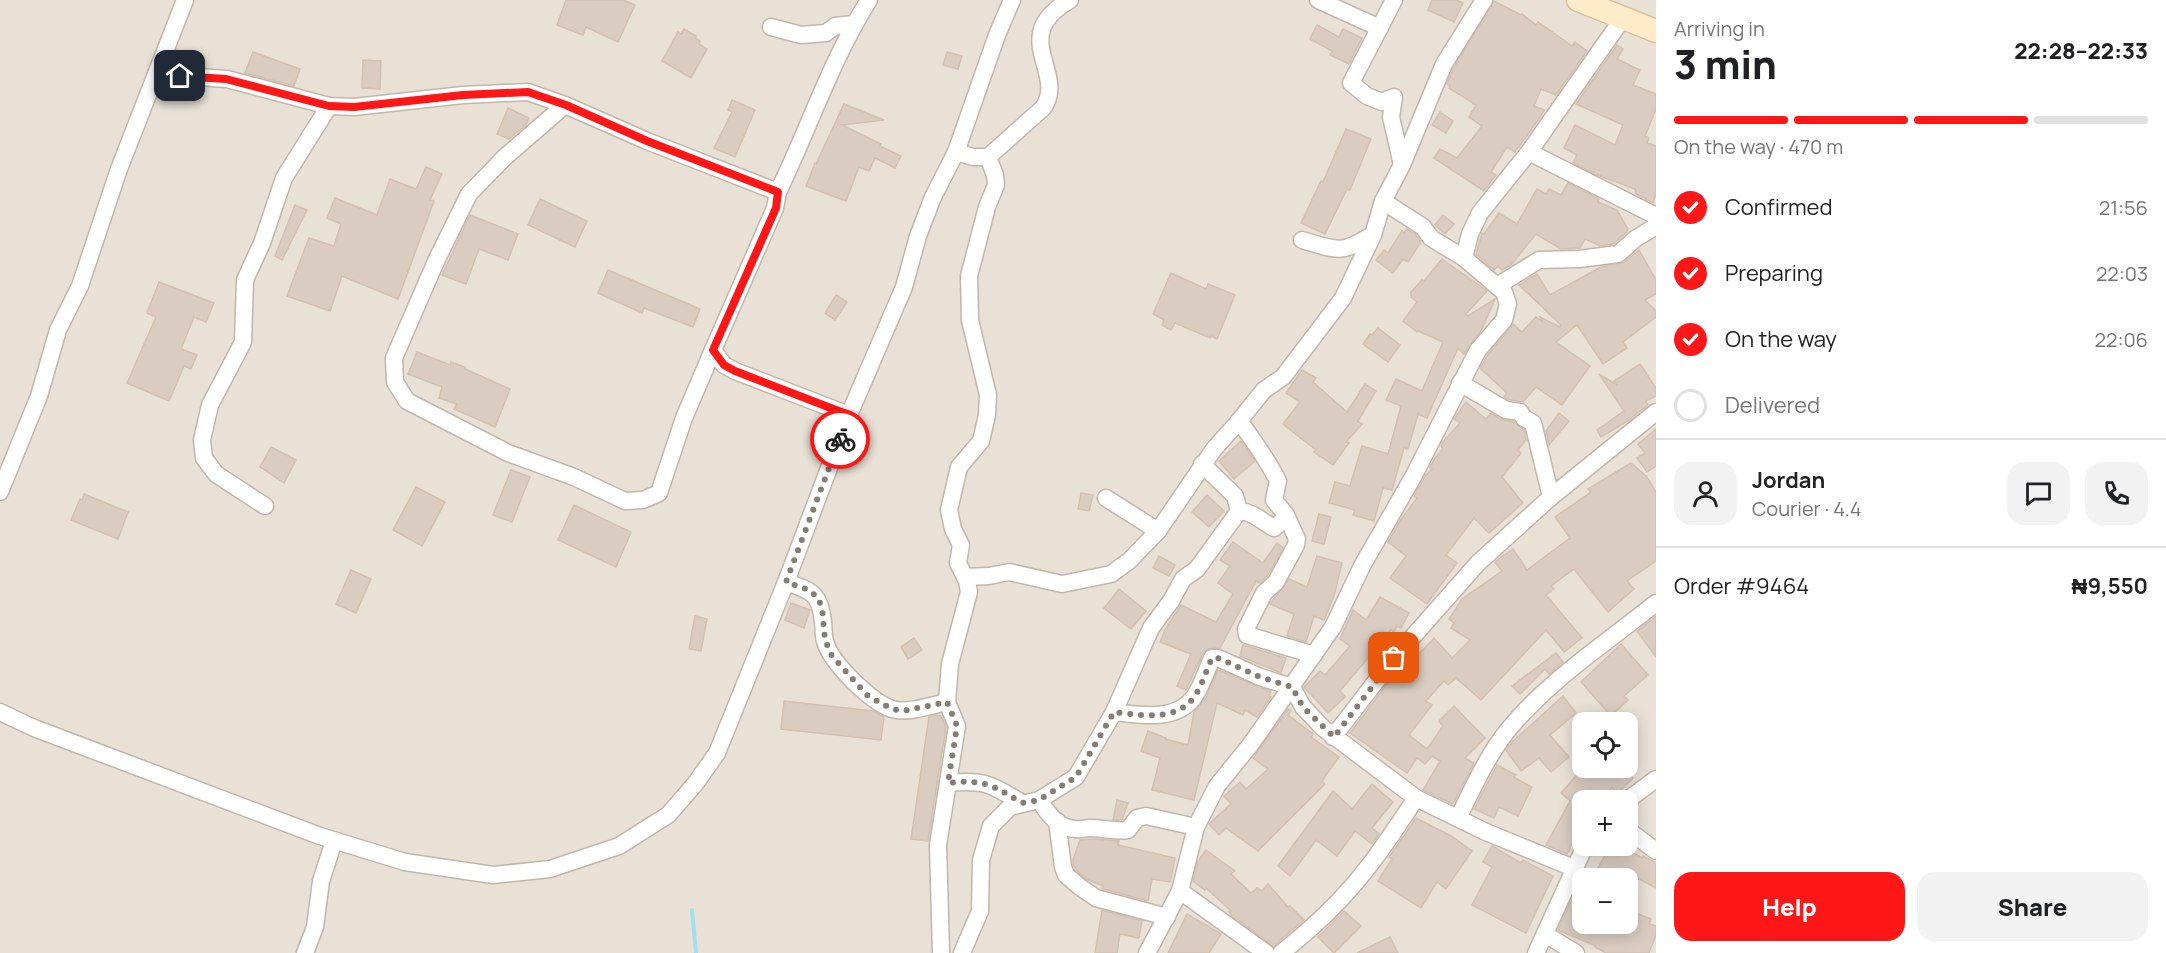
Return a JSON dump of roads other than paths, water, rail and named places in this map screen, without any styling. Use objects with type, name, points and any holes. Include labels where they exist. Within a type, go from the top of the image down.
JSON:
[{"type":"main road","points":[[1578,0],[1656,31]]},
{"type":"street","points":[[0,492],[39,396],[58,330],[80,286],[119,169],[185,0]]},
{"type":"street","points":[[566,105],[505,157],[469,194],[437,259],[394,358],[395,382],[407,401],[508,453],[574,477],[625,501],[643,500],[658,493],[684,418],[776,208],[778,192],[832,68],[869,0]]},
{"type":"street","points":[[0,712],[34,728],[334,841],[405,862],[493,875],[550,869],[619,846],[668,814],[695,784],[717,753],[786,582],[849,415],[904,287],[918,236],[933,197],[956,152],[997,34],[1012,0]]},
{"type":"street","points":[[956,152],[973,157],[988,157],[1043,108],[1049,99],[1049,87],[1039,43],[1044,22],[1056,8],[1070,0]]},
{"type":"street","points":[[1318,0],[1380,28]]},
{"type":"street","points":[[1394,0],[1351,83],[1367,96],[1382,102],[1394,97],[1391,117],[1402,165]]},
{"type":"street","points":[[965,577],[1009,572],[1062,585],[1111,574],[1129,561],[1158,531],[1202,464],[1264,390],[1283,377],[1343,298],[1373,235],[1383,201],[1402,165],[1444,64],[1484,0]]},
{"type":"street","points":[[1464,258],[1470,234],[1480,213],[1529,152],[1623,18]]},
{"type":"street","points":[[771,27],[801,35],[826,33],[835,26],[854,24]]},
{"type":"street","points":[[156,74],[226,79],[329,106],[354,107],[463,95],[528,92],[566,105],[647,141],[778,192]]},
{"type":"street","points":[[265,506],[216,474],[204,458],[202,440],[210,405],[243,342],[245,280],[262,243],[284,178],[329,106]]},
{"type":"street","points":[[1529,152],[1656,216]]},
{"type":"street","points":[[941,953],[938,845],[957,726],[947,702],[950,664],[969,592],[958,563],[961,544],[953,529],[949,510],[959,466],[981,441],[987,415],[988,395],[970,320],[969,276],[987,207],[996,184],[988,157]]},
{"type":"street","points":[[1147,953],[1180,891],[1197,827],[1217,786],[1251,744],[1333,627],[1362,566],[1413,477],[1478,350],[1504,320],[1508,304],[1504,292],[1464,258],[1431,238],[1423,227],[1412,222],[1383,201]]},
{"type":"street","points":[[1497,286],[1539,260],[1579,259],[1618,254],[1635,239],[1656,226]]},
{"type":"street","points":[[1302,240],[1337,250],[1353,247],[1373,235]]},
{"type":"street","points":[[713,350],[724,365],[735,371],[849,415]]},
{"type":"street","points":[[1460,383],[1506,410],[1521,412],[1524,418],[1533,423],[1551,497]]},
{"type":"street","points":[[1334,737],[1394,658],[1478,563],[1551,497],[1656,412]]},
{"type":"street","points":[[1239,421],[1263,453],[1278,481],[1274,500],[1287,518],[1297,539],[1295,549],[1276,582],[1264,593],[1246,629],[1247,635],[1314,655]]},
{"type":"street","points":[[1202,464],[1235,496],[1239,511]]},
{"type":"street","points":[[1106,498],[1158,531]]},
{"type":"street","points":[[1239,511],[1248,511],[1274,528],[1287,518]]},
{"type":"street","points":[[962,953],[980,911],[981,860],[991,826],[1010,807],[1030,802],[1076,777],[1114,712],[1151,628],[1171,601],[1183,579],[1197,569],[1239,511]]},
{"type":"street","points":[[786,582],[809,590],[817,597],[822,607],[825,640],[832,656],[868,696],[892,709],[903,711],[947,702]]},
{"type":"street","points":[[1458,818],[1492,753],[1508,729],[1555,682],[1656,603]]},
{"type":"street","points":[[1114,712],[1150,716],[1173,712],[1190,703],[1196,695],[1212,658],[1218,658],[1260,677],[1292,687],[1303,707],[1334,737],[1416,798],[1576,868],[1581,856]]},
{"type":"street","points":[[1638,792],[1656,779]]},
{"type":"street","points":[[948,783],[972,780],[989,783],[1030,802],[1066,828],[1128,830],[1137,818],[1146,816],[1197,827]]},
{"type":"street","points":[[1281,953],[1310,930],[1355,884],[1416,798]]},
{"type":"street","points":[[1057,821],[1066,875],[1096,898],[1167,916]]},
{"type":"street","points":[[1638,838],[1656,851]]},
{"type":"street","points":[[305,953],[315,927],[321,881],[334,841]]},
{"type":"street","points":[[1536,953],[1572,877]]},
{"type":"street","points":[[1180,891],[1266,953]]},
{"type":"street","points":[[1545,934],[1576,953]]},
{"type":"waterway","points":[[692,910],[696,953]]}]
